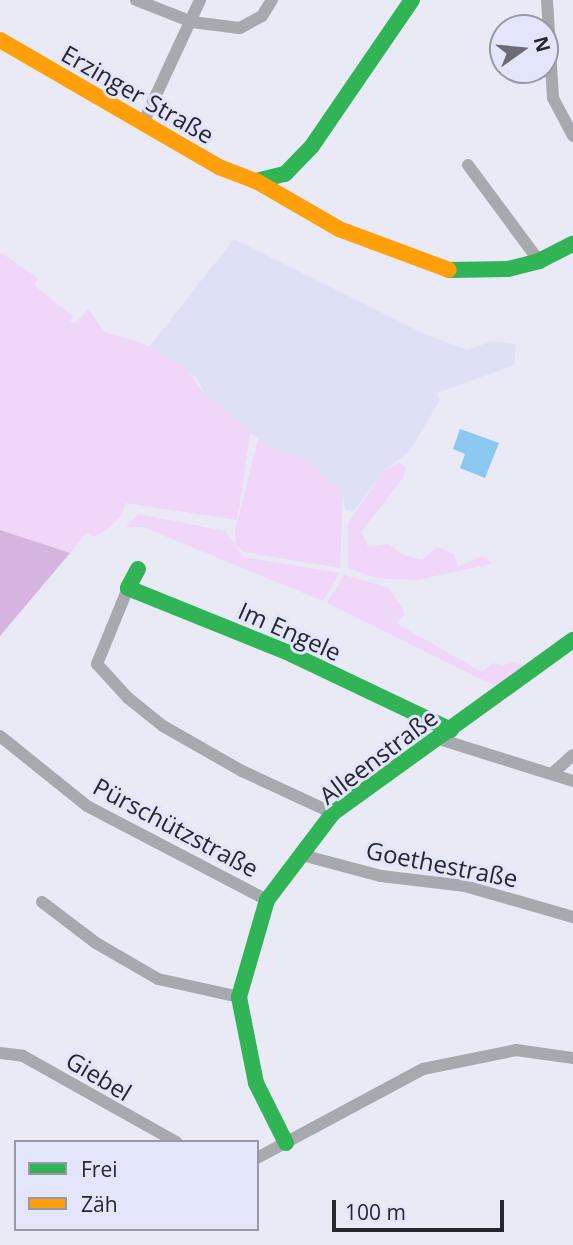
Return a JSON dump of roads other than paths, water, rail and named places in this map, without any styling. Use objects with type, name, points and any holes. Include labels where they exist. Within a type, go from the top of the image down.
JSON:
[{"type":"street","points":[[136,0],[192,22],[240,28],[262,16],[272,0]]},
{"type":"street","points":[[143,123],[200,0]]},
{"type":"street","points":[[256,181],[285,174],[313,146],[412,0]]},
{"type":"street","points":[[547,0],[553,99],[573,136]]},
{"type":"street","name":"Erzinger Straße","points":[[0,40],[219,167],[256,181],[339,229],[454,272],[508,269],[539,261],[573,244]]},
{"type":"street","points":[[468,165],[539,261]]},
{"type":"street","points":[[138,569],[97,664],[128,698],[163,726],[231,765],[333,813]]},
{"type":"street","name":"Im Engele","points":[[128,588],[291,654],[445,735]]},
{"type":"street","name":"Alleenstraße","points":[[286,1143],[256,1083],[239,997],[267,900],[333,813],[445,735],[573,640]]},
{"type":"street","points":[[445,735],[555,772],[573,781]]},
{"type":"street","name":"Pürschützstraße","points":[[0,736],[87,806],[267,900]]},
{"type":"street","points":[[555,772],[573,755]]},
{"type":"street","name":"Goethestraße","points":[[302,855],[382,876],[465,886],[573,917]]},
{"type":"street","points":[[42,902],[96,943],[158,979],[239,997]]},
{"type":"street","points":[[259,1157],[423,1069],[516,1050],[573,1058]]},
{"type":"street","name":"Giebel","points":[[0,1053],[23,1056],[172,1140]]},
{"type":"water","points":[[460,429],[499,443],[485,478],[460,468],[465,454],[453,449]]}]
